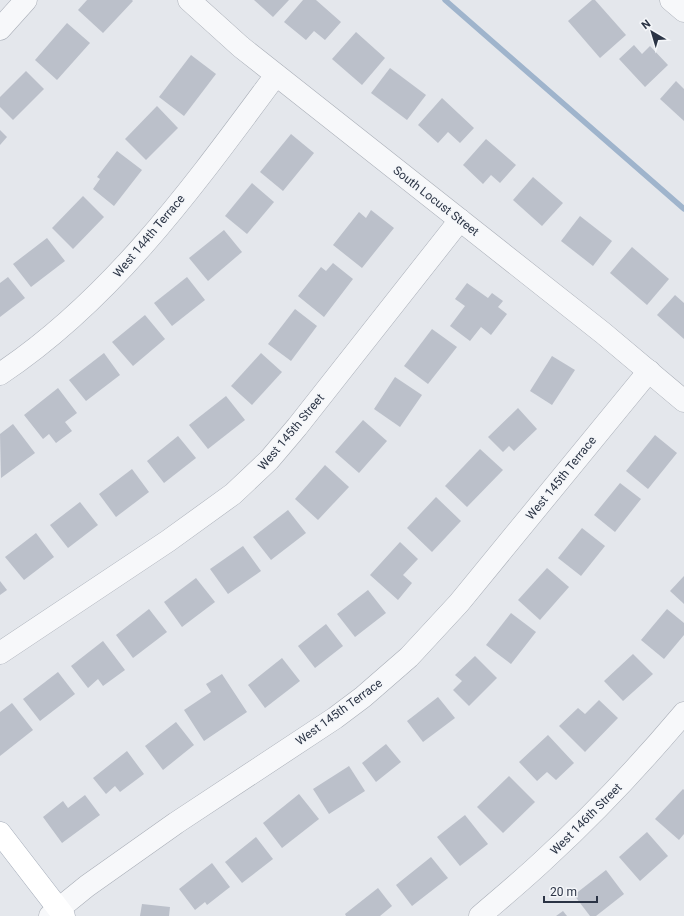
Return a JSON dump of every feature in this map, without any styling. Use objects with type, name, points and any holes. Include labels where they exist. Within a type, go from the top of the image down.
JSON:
[{"type":"main road","points":[[0,833],[58,914]]},
{"type":"street","points":[[0,29],[26,0]]},
{"type":"street","name":"South Locust Street","points":[[189,0],[241,47],[460,220],[684,401]]},
{"type":"street","points":[[671,0],[684,11]]},
{"type":"street","name":"West 144th Terrace","points":[[0,374],[54,334],[94,298],[122,269],[227,141],[276,75]]},
{"type":"street","name":"West 145th Street","points":[[0,653],[168,541],[233,494],[269,460],[297,427],[460,220]]},
{"type":"street","name":"West 145th Terrace","points":[[58,914],[87,886],[176,823],[340,714],[363,697],[409,657],[459,603],[648,371]]},
{"type":"street","name":"West 146th Street","points":[[480,916],[545,859],[604,803],[684,713]]},
{"type":"building","points":[[87,0],[133,1],[103,33],[78,10]]},
{"type":"building","points":[[254,0],[289,0],[273,17]]},
{"type":"building","points":[[303,0],[316,0],[341,22],[325,40],[314,31],[306,40],[284,22]]},
{"type":"building","points":[[592,0],[595,0],[626,35],[600,58],[568,21]]},
{"type":"building","points":[[67,23],[90,43],[57,80],[35,60]]},
{"type":"building","points":[[356,32],[385,58],[362,85],[332,59]]},
{"type":"building","points":[[634,45],[642,54],[650,46],[668,65],[645,87],[619,59]]},
{"type":"building","points":[[191,55],[216,74],[184,116],[159,97]]},
{"type":"building","points":[[390,68],[426,95],[407,120],[371,93]]},
{"type":"building","points":[[26,71],[44,89],[13,120],[0,107],[0,97]]},
{"type":"building","points":[[676,81],[684,89],[684,121],[660,99]]},
{"type":"building","points":[[442,98],[474,128],[460,143],[448,132],[438,143],[418,125]]},
{"type":"building","points":[[157,106],[178,128],[146,160],[125,139]]},
{"type":"building","points":[[0,130],[7,137],[0,145]]},
{"type":"building","points":[[291,134],[314,153],[283,191],[260,172]]},
{"type":"building","points":[[486,139],[516,165],[500,183],[491,175],[483,184],[463,165]]},
{"type":"building","points":[[117,151],[142,170],[114,206],[93,189],[100,179],[97,177]]},
{"type":"building","points":[[533,177],[563,203],[542,226],[513,200]]},
{"type":"building","points":[[252,183],[274,202],[247,234],[225,216]]},
{"type":"building","points":[[83,196],[104,217],[73,249],[52,228]]},
{"type":"building","points":[[371,210],[394,228],[362,268],[333,245],[359,212],[366,218]]},
{"type":"building","points":[[580,216],[612,241],[593,266],[561,241]]},
{"type":"building","points":[[224,230],[242,252],[208,281],[189,258]]},
{"type":"building","points":[[47,238],[65,261],[31,287],[13,264]]},
{"type":"building","points":[[632,247],[669,279],[647,305],[610,273]]},
{"type":"building","points":[[333,263],[353,279],[324,317],[298,296],[321,267],[326,271]]},
{"type":"building","points":[[8,277],[25,298],[0,317],[0,283]]},
{"type":"building","points":[[187,277],[205,300],[172,326],[154,303]]},
{"type":"building","points":[[467,283],[488,298],[492,293],[503,301],[498,307],[507,314],[491,335],[481,327],[470,341],[450,326],[465,306],[455,299]]},
{"type":"building","points":[[675,295],[684,303],[684,339],[657,315]]},
{"type":"building","points":[[295,309],[317,326],[291,361],[268,344]]},
{"type":"building","points":[[145,315],[165,339],[133,366],[112,342]]},
{"type":"building","points":[[432,329],[457,347],[428,384],[404,366]]},
{"type":"building","points":[[104,353],[120,375],[86,401],[69,380]]},
{"type":"building","points":[[261,353],[282,372],[252,405],[231,386]]},
{"type":"building","points":[[552,356],[575,370],[552,405],[530,391]]},
{"type":"building","points":[[395,377],[422,395],[400,427],[374,409]]},
{"type":"building","points":[[58,388],[77,413],[65,422],[72,431],[56,443],[49,434],[43,439],[24,415]]},
{"type":"building","points":[[226,396],[245,420],[208,449],[189,425]]},
{"type":"building","points":[[518,408],[537,429],[514,451],[509,446],[503,452],[488,437]]},
{"type":"building","points":[[363,420],[387,441],[359,473],[335,452]]},
{"type":"building","points":[[13,424],[35,453],[1,478],[0,434]]},
{"type":"building","points":[[655,435],[677,453],[648,489],[626,471]]},
{"type":"building","points":[[178,436],[196,458],[164,483],[147,461]]},
{"type":"building","points":[[480,449],[503,470],[467,507],[445,486]]},
{"type":"building","points":[[325,465],[349,487],[318,520],[295,499]]},
{"type":"building","points":[[132,469],[149,492],[116,517],[99,494]]},
{"type":"building","points":[[620,483],[641,499],[615,532],[594,515]]},
{"type":"building","points":[[436,497],[461,521],[432,552],[407,528]]},
{"type":"building","points":[[80,502],[98,525],[68,548],[50,525]]},
{"type":"building","points":[[288,510],[306,533],[271,560],[253,537]]},
{"type":"building","points":[[582,528],[605,546],[581,576],[558,558]]},
{"type":"building","points":[[36,533],[54,557],[24,580],[5,557]]},
{"type":"building","points":[[400,542],[418,559],[403,575],[412,583],[398,600],[370,575]]},
{"type":"building","points":[[243,546],[261,571],[228,594],[210,569]]},
{"type":"building","points":[[547,568],[569,587],[540,620],[518,600]]},
{"type":"building","points":[[684,576],[684,604],[670,591]]},
{"type":"building","points":[[196,578],[215,602],[182,627],[164,602]]},
{"type":"building","points":[[0,581],[7,590],[0,595]]},
{"type":"building","points":[[368,590],[386,613],[355,637],[337,614]]},
{"type":"building","points":[[149,609],[167,632],[133,658],[116,635]]},
{"type":"building","points":[[667,609],[684,623],[684,635],[664,659],[641,640]]},
{"type":"building","points":[[511,613],[536,632],[511,664],[486,645]]},
{"type":"building","points":[[326,624],[343,646],[315,668],[298,646]]},
{"type":"building","points":[[103,641],[125,670],[103,686],[98,679],[88,688],[71,666]]},
{"type":"building","points":[[633,654],[653,674],[623,701],[604,681]]},
{"type":"building","points":[[475,656],[497,678],[469,706],[453,690],[462,681],[455,675]]},
{"type":"building","points":[[282,658],[300,681],[265,708],[248,685]]},
{"type":"building","points":[[58,672],[75,694],[40,721],[23,699]]},
{"type":"building","points":[[222,674],[247,712],[204,741],[184,710],[211,692],[206,684]]},
{"type":"building","points":[[438,697],[455,718],[423,742],[407,721]]},
{"type":"building","points":[[599,700],[618,718],[585,752],[559,726],[578,708],[585,714]]},
{"type":"building","points":[[12,703],[33,730],[0,756],[0,712]]},
{"type":"building","points":[[176,722],[194,745],[163,770],[145,746]]},
{"type":"building","points":[[548,735],[574,763],[556,780],[547,772],[537,781],[519,762]]},
{"type":"building","points":[[386,744],[401,762],[376,782],[362,763]]},
{"type":"building","points":[[127,751],[144,774],[120,792],[115,786],[106,794],[93,778]]},
{"type":"building","points":[[349,766],[365,791],[329,814],[313,789]]},
{"type":"building","points":[[509,776],[535,802],[503,833],[477,807]]},
{"type":"building","points":[[683,789],[684,834],[679,840],[655,819]]},
{"type":"building","points":[[299,794],[319,819],[282,848],[263,823]]},
{"type":"building","points":[[85,795],[100,815],[62,843],[43,817],[63,801],[68,808]]},
{"type":"building","points":[[465,815],[488,844],[460,866],[437,837]]},
{"type":"building","points":[[647,832],[668,856],[640,881],[619,857]]},
{"type":"building","points":[[256,837],[273,859],[242,883],[225,862]]},
{"type":"building","points":[[431,857],[448,878],[412,906],[396,885]]},
{"type":"building","points":[[212,863],[230,887],[207,905],[205,902],[195,910],[179,889]]},
{"type":"building","points":[[606,870],[624,894],[596,916],[590,916],[574,895]]},
{"type":"building","points":[[378,888],[392,906],[380,916],[346,916],[345,914]]},
{"type":"building","points":[[142,904],[170,907],[169,916],[140,916]]},
{"type":"building","points":[[563,911],[567,916],[556,916]]},
{"type":"waterway","points":[[445,0],[684,209]]}]
